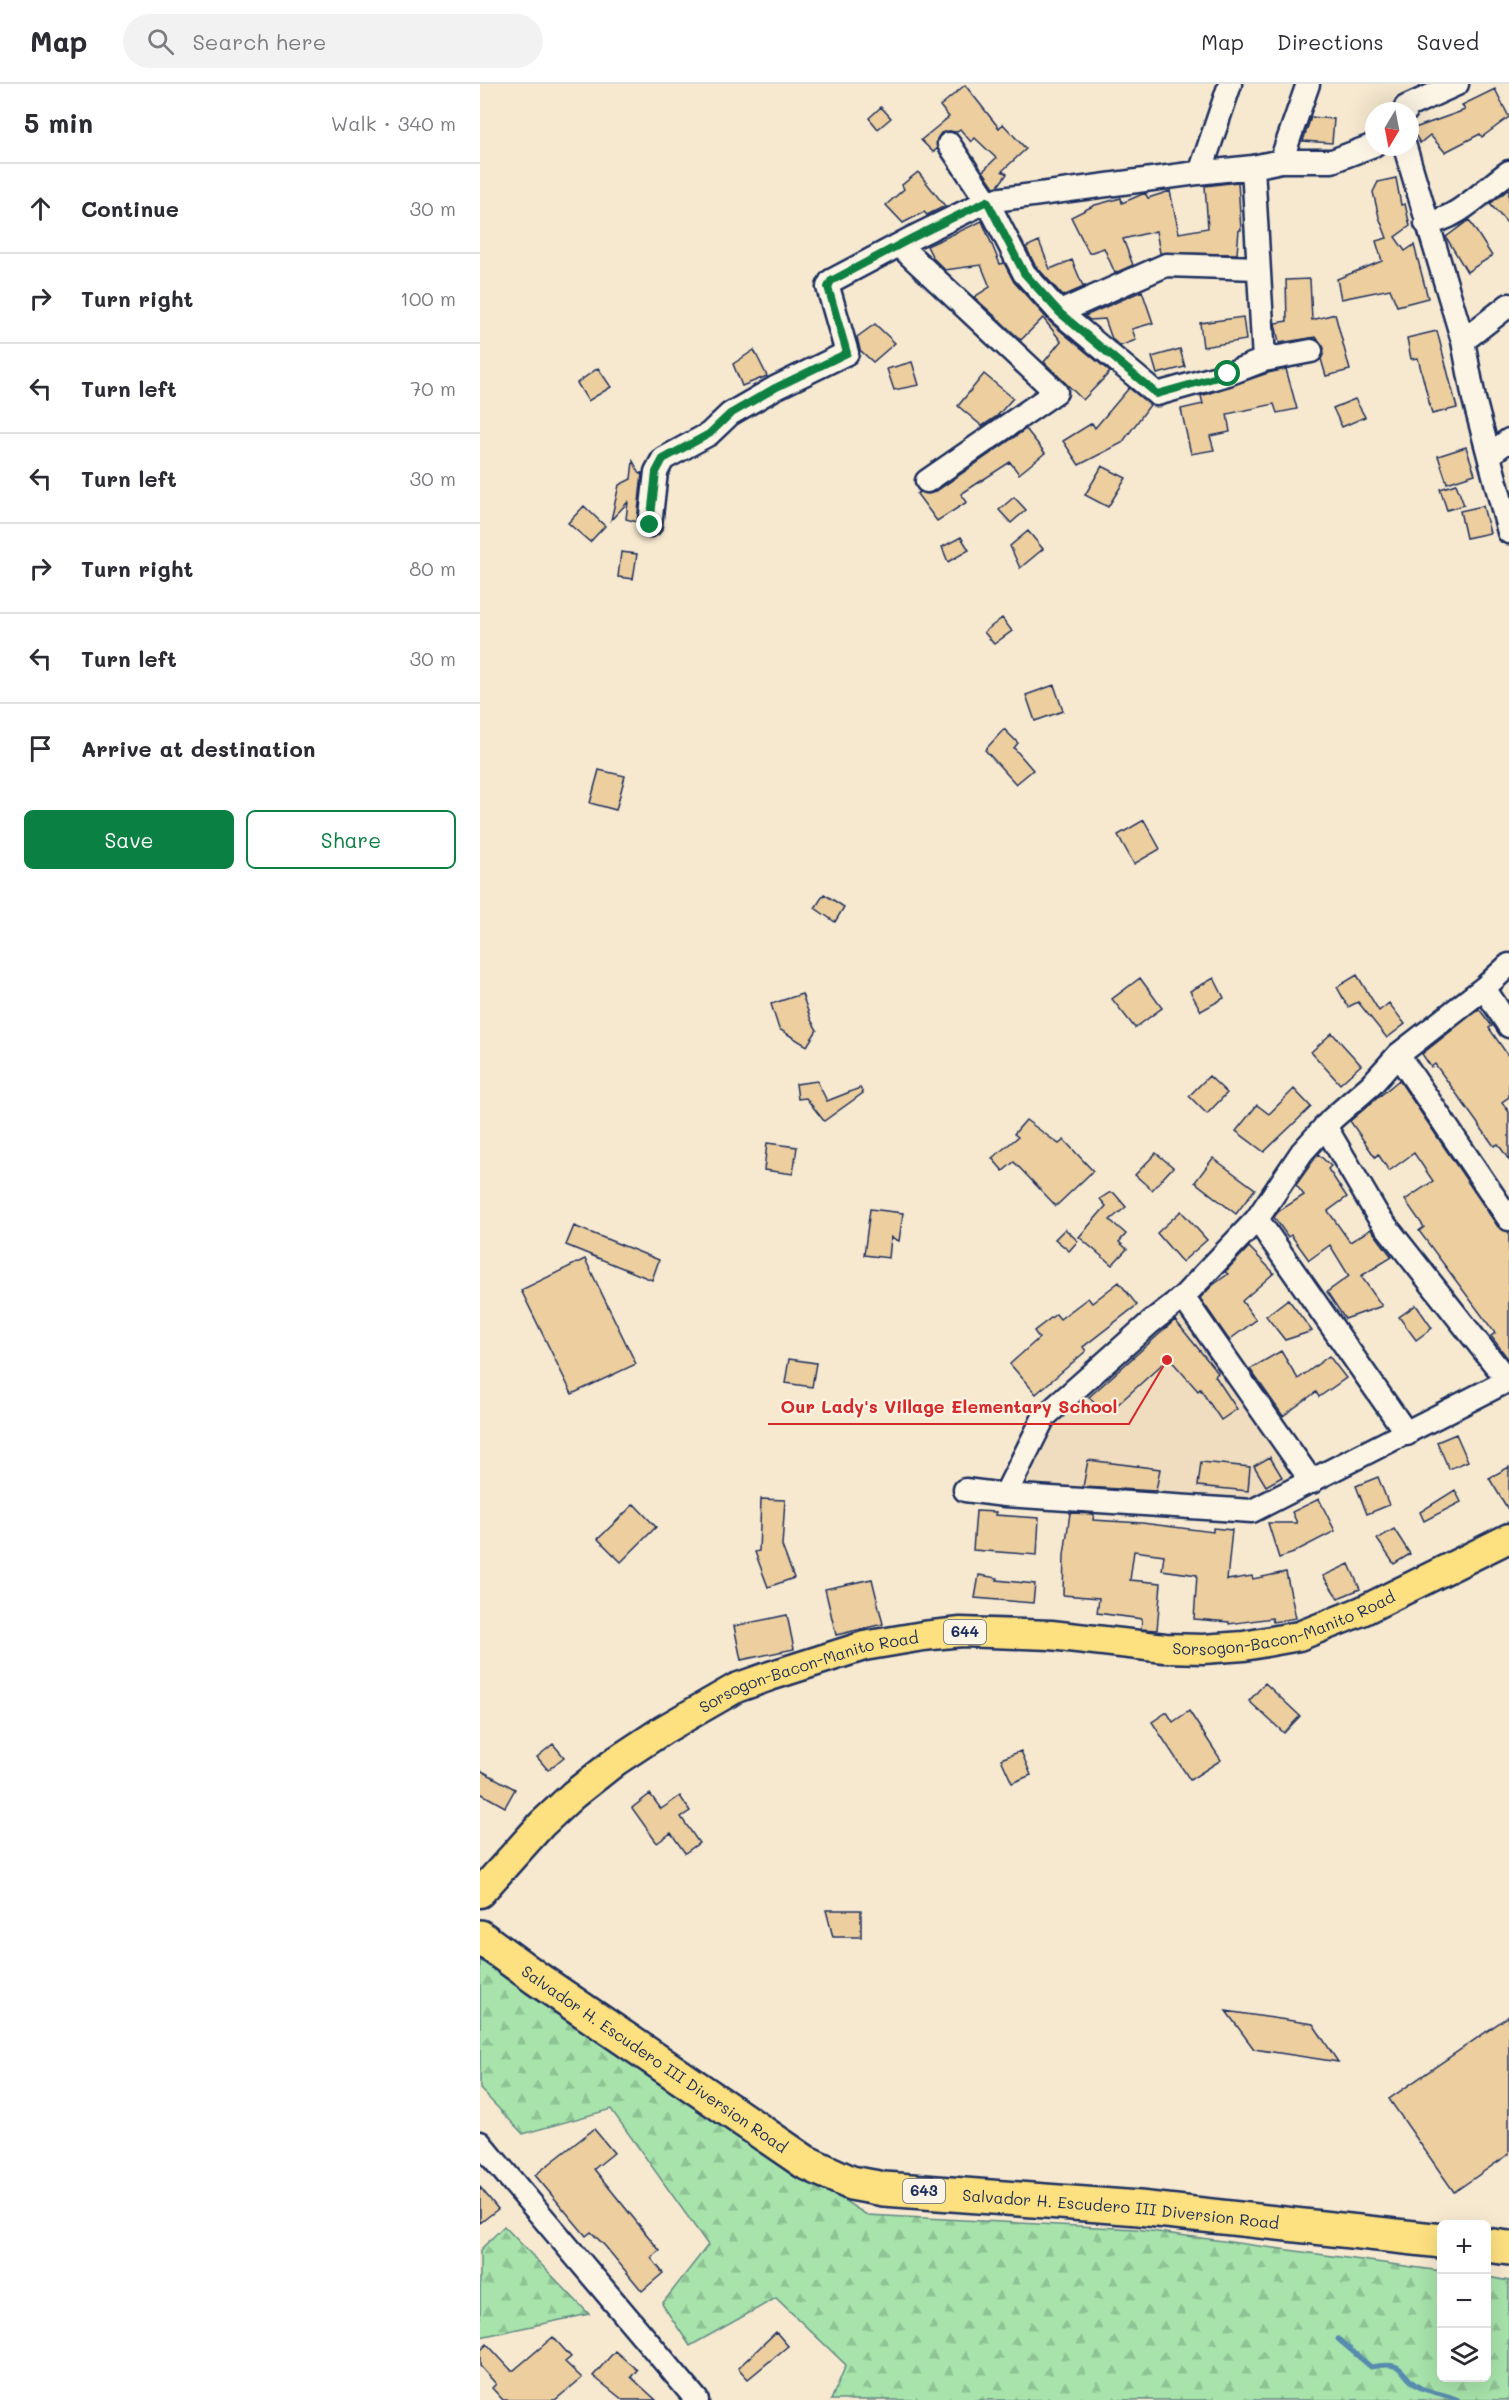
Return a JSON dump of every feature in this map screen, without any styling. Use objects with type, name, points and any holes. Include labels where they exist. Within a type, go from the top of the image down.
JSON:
[{"type":"highway","name":"Salvador H. Escudero III Diversion Road","points":[[480,1937],[546,1985],[774,2141],[822,2171],[851,2183],[884,2189],[1139,2208],[1437,2240]]},
{"type":"highway","points":[[1491,2246],[1509,2248]]},
{"type":"main road","name":"Sorsogon-Bacon-Manito Road","points":[[480,1893],[542,1824],[616,1761],[663,1730],[736,1688],[770,1676],[864,1646],[961,1632],[1041,1634],[1166,1648],[1203,1649],[1244,1646],[1299,1636],[1362,1611],[1509,1538]]},
{"type":"street","points":[[1200,173],[1230,84]]},
{"type":"street","points":[[1281,161],[1308,84]]},
{"type":"street","points":[[1417,102],[1457,84]]},
{"type":"street","points":[[949,144],[987,201],[1024,273],[1060,312],[1157,394],[1228,374],[1264,360],[1311,351]]},
{"type":"street","points":[[650,525],[656,472],[663,459],[709,434],[730,414],[775,388],[847,353],[828,287],[831,281],[987,201],[1253,167],[1281,161],[1332,161],[1365,148]]},
{"type":"street","points":[[1407,156],[1463,341],[1474,399],[1509,532]]},
{"type":"street","points":[[1253,167],[1264,360]]},
{"type":"street","points":[[1426,223],[1439,222],[1472,201],[1509,172]]},
{"type":"street","points":[[900,246],[1056,392],[927,481]]},
{"type":"street","points":[[1060,312],[1166,265],[1258,268]]},
{"type":"street","points":[[1463,341],[1509,305]]},
{"type":"street","points":[[1489,455],[1509,440]]},
{"type":"street","points":[[1005,1495],[1044,1417],[1151,1322],[1183,1297],[1257,1220],[1302,1152],[1325,1126],[1371,1085],[1398,1055],[1484,988],[1509,965]]},
{"type":"street","points":[[1484,988],[1509,1026]]},
{"type":"street","points":[[1398,1055],[1509,1219]]},
{"type":"street","points":[[964,1490],[1005,1495],[1252,1511],[1407,1434],[1508,1380],[1378,1216],[1325,1126]]},
{"type":"street","points":[[1257,1220],[1407,1434]]},
{"type":"street","points":[[1183,1297],[1312,1482]]},
{"type":"street","points":[[480,2143],[697,2400]]},
{"type":"shaded area","points":[[1180,1307],[1299,1476],[1251,1504],[1025,1487],[1054,1413]]},
{"type":"green space","points":[[480,1952],[664,2086],[867,2215],[1136,2229],[1437,2270],[1437,2382],[1491,2382],[1491,2278],[1509,2281],[1509,2400],[831,2400],[846,2365],[776,2298],[690,2346],[662,2304],[708,2245],[611,2109],[523,2134],[480,2089]]},
{"type":"green space","points":[[504,2226],[589,2314],[480,2337],[480,2250]]},
{"type":"building","points":[[965,85],[999,128],[1003,124],[1026,149],[1002,171],[1007,174],[998,186],[994,187],[983,171],[996,158],[975,138],[971,142],[960,129],[956,132],[941,133],[937,139],[937,149],[933,152],[921,140],[949,117],[940,106]]},
{"type":"building","points":[[1495,89],[1509,117],[1482,137],[1480,134],[1445,152],[1430,135],[1420,143],[1419,126],[1465,110],[1462,105]]},
{"type":"building","points":[[881,107],[891,118],[878,129],[869,118]]},
{"type":"building","points":[[1311,117],[1334,119],[1332,143],[1303,141]]},
{"type":"building","points":[[918,172],[945,206],[927,215],[924,212],[903,223],[886,205],[904,189],[902,185]]},
{"type":"building","points":[[1396,178],[1401,205],[1405,204],[1410,226],[1395,237],[1405,251],[1414,245],[1428,298],[1397,306],[1390,289],[1341,299],[1337,279],[1382,261],[1376,241],[1387,238],[1373,192],[1378,182]]},
{"type":"building","points":[[1238,182],[1241,230],[1239,230],[1237,254],[1160,253],[1156,231],[1123,239],[1133,265],[1115,273],[1104,248],[1089,253],[1071,217],[1095,205],[1121,198],[1122,203],[1145,193],[1148,198],[1170,191],[1179,233],[1208,228],[1205,186]]},
{"type":"building","points":[[1509,189],[1509,225],[1490,204]]},
{"type":"building","points":[[1469,220],[1492,256],[1467,272],[1446,237]]},
{"type":"building","points":[[982,221],[1000,264],[1004,263],[1014,282],[1051,323],[1110,372],[1083,400],[1044,362],[1061,341],[1043,318],[1021,340],[974,297],[990,287],[981,265],[945,270],[933,258],[927,246]]},
{"type":"building","points":[[1039,241],[1050,269],[1072,260],[1083,286],[1086,286],[1063,296],[1035,265],[1026,247]]},
{"type":"building","points":[[1310,279],[1312,320],[1335,314],[1350,370],[1326,376],[1321,359],[1324,348],[1316,337],[1279,343],[1275,323],[1287,321],[1286,280]]},
{"type":"building","points":[[1142,291],[1153,323],[1132,329],[1136,340],[1120,346],[1112,339],[1105,319],[1090,320],[1085,316]]},
{"type":"building","points":[[1243,317],[1246,340],[1203,347],[1200,323]]},
{"type":"building","points":[[875,324],[895,343],[873,362],[860,350],[857,337]]},
{"type":"building","points":[[1437,331],[1457,408],[1432,414],[1418,358],[1411,359],[1407,338]]},
{"type":"building","points":[[1180,349],[1185,367],[1157,374],[1152,357]]},
{"type":"building","points":[[754,350],[767,376],[742,386],[733,364]]},
{"type":"building","points":[[912,362],[919,385],[894,390],[887,369]]},
{"type":"building","points":[[598,368],[611,387],[588,401],[577,383]]},
{"type":"building","points":[[1286,369],[1297,409],[1277,413],[1274,404],[1227,414],[1230,432],[1210,436],[1214,450],[1191,454],[1181,409],[1203,404],[1201,396]]},
{"type":"building","points":[[984,374],[1013,398],[997,416],[982,426],[958,406]]},
{"type":"building","points":[[1129,388],[1150,405],[1122,443],[1079,465],[1063,441],[1092,423],[1095,428]]},
{"type":"building","points":[[1355,399],[1365,417],[1342,427],[1333,408]]},
{"type":"building","points":[[1026,429],[1045,453],[1019,474],[1010,462],[961,494],[967,502],[937,521],[917,494],[935,492]]},
{"type":"building","points":[[1466,447],[1475,474],[1447,483],[1438,456]]},
{"type":"building","points":[[633,461],[640,474],[642,473],[637,522],[626,519],[628,502],[611,520],[619,485],[631,479]]},
{"type":"building","points":[[1102,466],[1126,478],[1108,507],[1085,495]]},
{"type":"building","points":[[1456,484],[1464,505],[1447,510],[1440,489]]},
{"type":"building","points":[[1014,497],[1026,510],[1011,523],[999,510]]},
{"type":"building","points":[[584,506],[605,526],[590,542],[568,523]]},
{"type":"building","points":[[1483,506],[1490,533],[1466,538],[1460,511]]},
{"type":"building","points":[[1028,531],[1043,549],[1020,568],[1010,546]]},
{"type":"building","points":[[961,537],[969,550],[948,562],[942,547]]},
{"type":"building","points":[[621,552],[637,554],[633,579],[618,577]]},
{"type":"building","points":[[1002,618],[1012,631],[994,644],[984,632]]},
{"type":"building","points":[[1054,685],[1063,711],[1035,721],[1026,695]]},
{"type":"building","points":[[1004,729],[1018,743],[1014,748],[1033,770],[1016,784],[985,750]]},
{"type":"building","points":[[599,770],[625,776],[616,810],[590,803]]},
{"type":"building","points":[[1144,820],[1160,849],[1134,864],[1118,835]]},
{"type":"building","points":[[824,894],[844,907],[835,922],[815,908]]},
{"type":"building","points":[[1357,975],[1379,1011],[1389,1003],[1405,1024],[1387,1038],[1358,1002],[1348,1007],[1337,987]]},
{"type":"building","points":[[1140,978],[1162,1008],[1135,1028],[1112,999]]},
{"type":"building","points":[[1214,978],[1224,998],[1201,1011],[1190,991]]},
{"type":"building","points":[[802,994],[817,1030],[807,1046],[779,1029],[771,1004]]},
{"type":"building","points":[[1479,1009],[1492,1026],[1489,1028],[1509,1057],[1509,1097],[1502,1102],[1509,1112],[1509,1160],[1498,1144],[1494,1146],[1435,1064],[1431,1067],[1422,1054]]},
{"type":"building","points":[[1332,1033],[1361,1065],[1340,1084],[1311,1052]]},
{"type":"building","points":[[1209,1076],[1227,1093],[1207,1114],[1189,1096]]},
{"type":"building","points":[[1399,1080],[1498,1227],[1509,1232],[1509,1360],[1491,1336],[1495,1333],[1419,1231],[1424,1227],[1405,1200],[1433,1181],[1414,1153],[1389,1171],[1378,1154],[1375,1157],[1350,1121]]},
{"type":"building","points":[[817,1081],[827,1101],[860,1088],[863,1093],[824,1121],[806,1098],[798,1099],[796,1084]]},
{"type":"building","points":[[1294,1089],[1311,1107],[1264,1152],[1236,1131],[1257,1105],[1269,1114]]},
{"type":"building","points":[[1026,1120],[1059,1144],[1064,1140],[1093,1171],[1056,1206],[1014,1162],[1003,1171],[992,1158],[1018,1137],[1014,1134]]},
{"type":"building","points":[[767,1143],[797,1147],[793,1174],[764,1170]]},
{"type":"building","points":[[1156,1153],[1173,1167],[1152,1190],[1135,1175]]},
{"type":"building","points":[[1318,1154],[1331,1166],[1328,1169],[1347,1197],[1328,1211],[1350,1242],[1371,1229],[1392,1257],[1361,1276],[1382,1306],[1345,1319],[1327,1292],[1349,1276],[1330,1245],[1309,1260],[1291,1235],[1288,1237],[1274,1217],[1279,1211],[1304,1195],[1296,1185]]},
{"type":"building","points":[[1213,1158],[1255,1189],[1236,1214],[1195,1182]]},
{"type":"building","points":[[1109,1193],[1114,1193],[1126,1207],[1110,1220],[1126,1234],[1119,1242],[1127,1249],[1112,1265],[1079,1237],[1106,1206],[1100,1199]]},
{"type":"building","points":[[870,1209],[903,1213],[899,1241],[891,1237],[889,1258],[864,1255]]},
{"type":"building","points":[[1181,1211],[1207,1240],[1182,1262],[1157,1233]]},
{"type":"building","points":[[574,1226],[659,1260],[652,1280],[566,1245]]},
{"type":"building","points":[[1065,1229],[1078,1241],[1069,1251],[1055,1239]]},
{"type":"building","points":[[1249,1247],[1274,1273],[1242,1301],[1256,1320],[1229,1340],[1200,1298],[1228,1274],[1225,1272]]},
{"type":"building","points":[[585,1259],[636,1364],[572,1394],[521,1290]]},
{"type":"building","points":[[1119,1282],[1137,1305],[1083,1347],[1086,1351],[1036,1394],[1010,1364],[1039,1338],[1034,1331],[1056,1314],[1060,1319],[1088,1298],[1092,1303]]},
{"type":"building","points":[[1288,1299],[1312,1331],[1285,1340],[1266,1316]]},
{"type":"building","points":[[1416,1305],[1432,1328],[1416,1340],[1399,1317]]},
{"type":"building","points":[[1175,1320],[1218,1373],[1215,1376],[1237,1409],[1221,1420],[1200,1389],[1198,1391],[1169,1358],[1106,1415],[1089,1397]]},
{"type":"building","points":[[1281,1351],[1298,1379],[1329,1356],[1346,1378],[1319,1397],[1316,1392],[1283,1416],[1250,1369]]},
{"type":"building","points":[[789,1359],[816,1363],[812,1387],[785,1383]]},
{"type":"building","points":[[1456,1434],[1468,1461],[1449,1469],[1437,1442]]},
{"type":"building","points":[[1270,1457],[1282,1477],[1266,1486],[1254,1466]]},
{"type":"building","points":[[1088,1460],[1160,1469],[1156,1491],[1083,1487]]},
{"type":"building","points":[[1201,1462],[1250,1467],[1248,1491],[1198,1486]]},
{"type":"building","points":[[1509,1467],[1509,1511],[1489,1478]]},
{"type":"building","points":[[1378,1477],[1389,1505],[1367,1514],[1356,1486]]},
{"type":"building","points":[[1455,1490],[1461,1502],[1424,1521],[1420,1512]]},
{"type":"building","points":[[761,1499],[785,1500],[782,1546],[794,1578],[768,1587],[755,1552],[759,1551]]},
{"type":"building","points":[[1319,1499],[1335,1531],[1294,1553],[1279,1558],[1268,1523],[1297,1523],[1292,1512]]},
{"type":"building","points":[[634,1504],[656,1527],[621,1562],[598,1539]]},
{"type":"building","points":[[976,1511],[996,1512],[995,1515],[1039,1518],[1037,1555],[973,1550]]},
{"type":"building","points":[[1070,1513],[1094,1514],[1093,1520],[1142,1523],[1213,1532],[1213,1528],[1232,1530],[1227,1580],[1252,1576],[1253,1579],[1286,1572],[1296,1618],[1273,1622],[1272,1618],[1229,1624],[1229,1622],[1194,1619],[1197,1575],[1162,1570],[1164,1555],[1134,1551],[1130,1580],[1161,1583],[1157,1630],[1141,1629],[1142,1619],[1097,1613],[1099,1598],[1063,1595],[1064,1555]]},
{"type":"building","points":[[1394,1529],[1410,1554],[1394,1564],[1377,1539]]},
{"type":"building","points":[[1349,1564],[1360,1589],[1338,1598],[1323,1576]]},
{"type":"building","points":[[979,1575],[998,1578],[997,1580],[1035,1584],[1033,1603],[975,1598]]},
{"type":"building","points":[[872,1579],[883,1624],[836,1635],[825,1589]]},
{"type":"building","points":[[787,1615],[794,1649],[741,1660],[734,1626]]},
{"type":"building","points":[[1265,1683],[1300,1716],[1284,1733],[1249,1701]]},
{"type":"building","points":[[1189,1711],[1221,1760],[1190,1780],[1152,1722],[1167,1712],[1173,1722]]},
{"type":"building","points":[[553,1744],[564,1757],[548,1770],[537,1757]]},
{"type":"building","points":[[1021,1751],[1031,1775],[1012,1783],[1001,1759]]},
{"type":"building","points":[[480,1770],[515,1789],[505,1807],[480,1793]]},
{"type":"building","points":[[650,1794],[661,1809],[680,1796],[690,1811],[681,1817],[699,1843],[685,1853],[671,1833],[657,1843],[632,1808]]},
{"type":"building","points":[[826,1910],[861,1910],[861,1937],[833,1937]]},
{"type":"building","points":[[1226,2011],[1313,2024],[1338,2062],[1254,2049]]},
{"type":"building","points":[[1509,2016],[1509,2154],[1454,2192],[1389,2099]]},
{"type":"building","points":[[594,2129],[614,2153],[594,2169],[660,2251],[651,2258],[663,2273],[642,2291],[591,2232],[586,2236],[535,2175]]},
{"type":"building","points":[[480,2187],[498,2209],[480,2223]]},
{"type":"building","points":[[776,2332],[788,2346],[748,2379],[738,2368]]},
{"type":"building","points":[[553,2337],[571,2357],[565,2362],[582,2378],[555,2400],[503,2400],[492,2388],[496,2384],[480,2366],[480,2351],[487,2344],[511,2370],[514,2370]]},
{"type":"building","points":[[615,2351],[637,2370],[631,2377],[656,2400],[623,2400],[593,2376]]},
{"type":"waterway","points":[[1338,2339],[1371,2367],[1383,2365],[1398,2367],[1421,2388],[1458,2400]]},
{"type":"place","name":"Our Lady's Village Elementary School","points":[[1167,1360]]},
{"type":"route","points":[[650,525],[656,472],[663,459],[709,434],[730,414],[775,388],[847,353],[828,287],[831,281],[987,201],[1024,273],[1060,313],[1157,394],[1228,374]]}]
